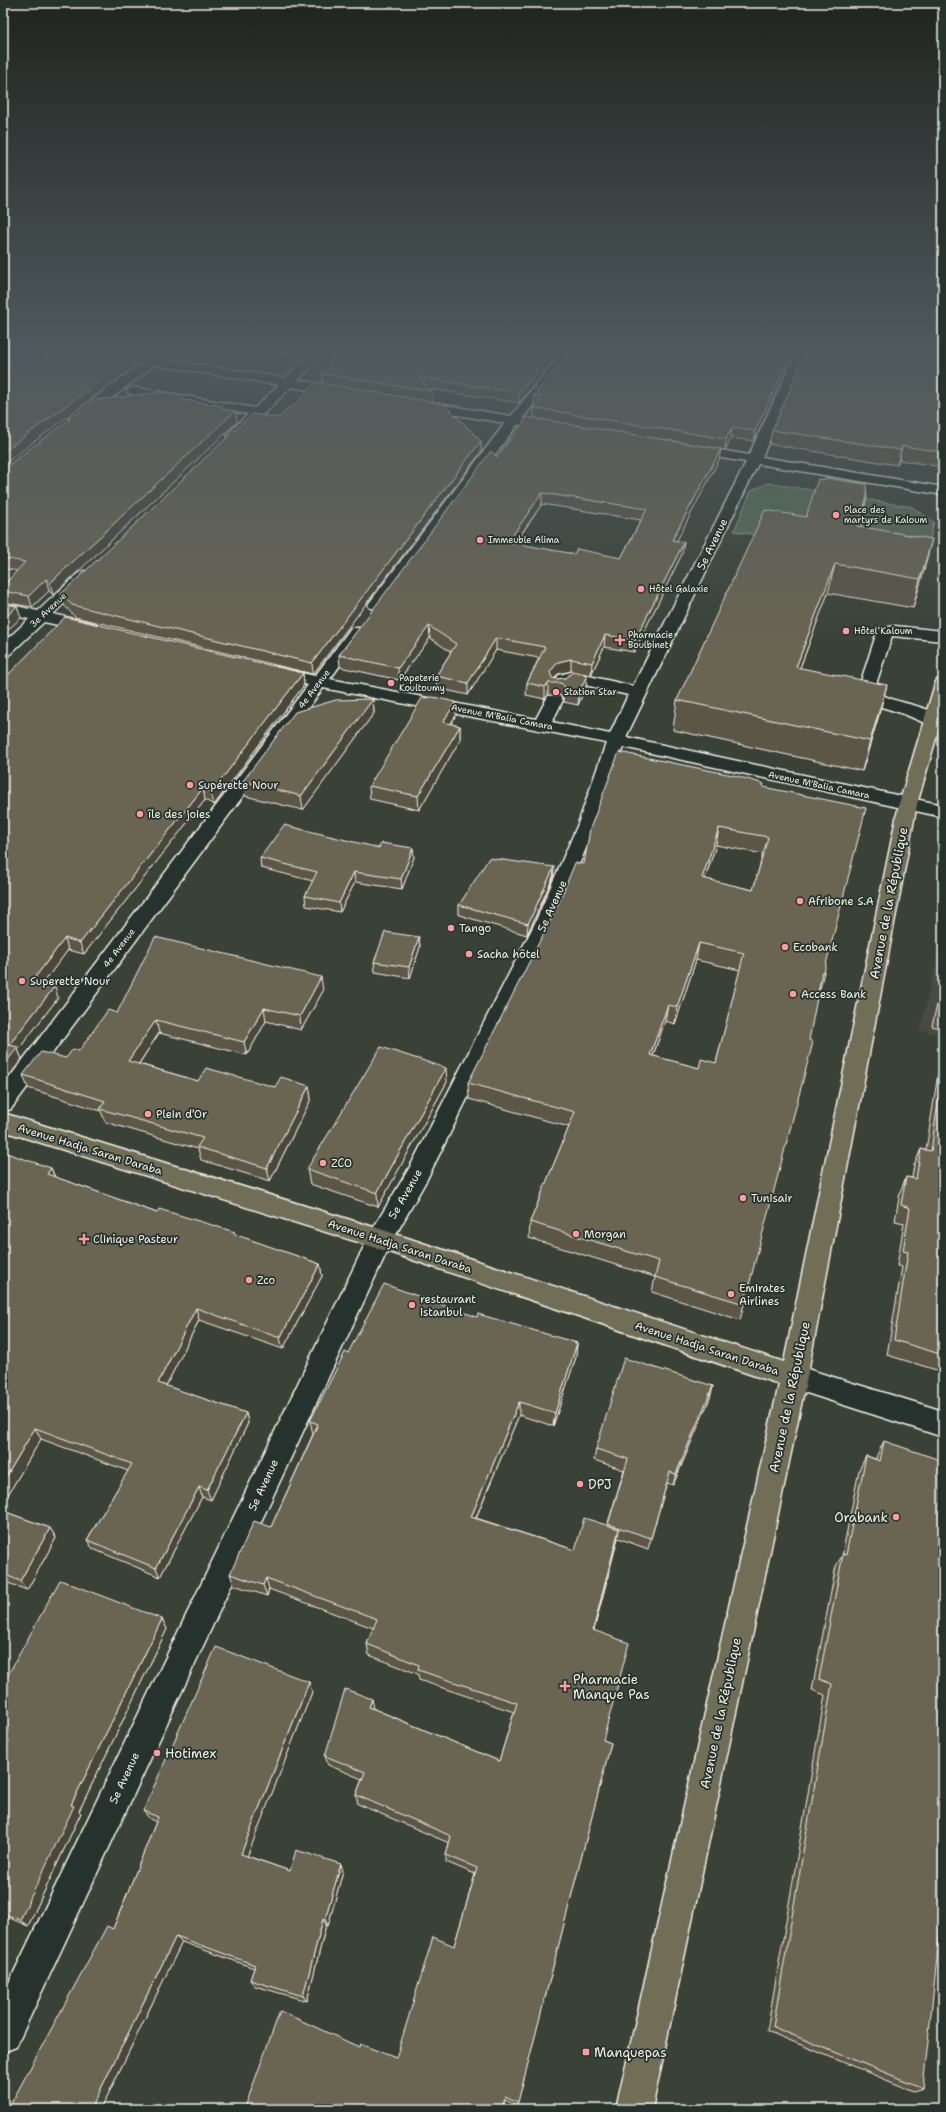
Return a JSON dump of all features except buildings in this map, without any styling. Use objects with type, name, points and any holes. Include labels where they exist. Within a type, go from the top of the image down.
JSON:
[{"type":"main road","name":"Avenue de la République","points":[[634,2109],[794,1377],[908,804],[943,684]]},
{"type":"main road","name":"Avenue Hadja Saran Daraba","points":[[3,1122],[380,1238],[794,1377]]},
{"type":"street","name":"4e Avenue","points":[[3,1103],[491,452]]},
{"type":"street","points":[[707,452],[943,491]]},
{"type":"street","name":"5e Avenue","points":[[3,2034],[380,1238],[419,1172],[544,925],[587,824],[616,740],[638,692],[757,452]]},
{"type":"street","name":"3e Avenue","points":[[3,652],[93,567]]},
{"type":"street","points":[[3,608],[42,615],[104,630]]},
{"type":"street","points":[[933,720],[910,710],[876,699],[868,691],[869,681],[885,632],[895,631],[943,636]]},
{"type":"street","name":"Avenue M'Balia Camara","points":[[257,668],[319,682],[616,740],[943,811]]},
{"type":"street","points":[[542,725],[556,693],[565,679],[571,677],[638,692]]},
{"type":"street","points":[[794,1377],[943,1424]]},
{"type":"shaded area","points":[[943,931],[943,1036],[920,1030]]},
{"type":"green space","points":[[768,483],[912,507],[934,522],[923,567],[734,531],[751,491]]},
{"type":"place","name":"Place des martyrs de Kaloum","points":[[836,515]]},
{"type":"place","name":"Immeuble Alima","points":[[480,540]]},
{"type":"place","name":"Hôtel Galaxie","points":[[641,589]]},
{"type":"place","name":"Hôtel Kaloum","points":[[846,631]]},
{"type":"place","name":"Pharmacie Boulbinet","points":[[620,640]]},
{"type":"place","name":"Papeterie Koultoumy","points":[[391,683]]},
{"type":"place","name":"Station Star","points":[[556,692]]},
{"type":"place","name":"Supérette Nour","points":[[190,785]]},
{"type":"place","name":"île des joies","points":[[140,814]]},
{"type":"place","name":"Afribone S.A","points":[[800,901]]},
{"type":"place","name":"Tango","points":[[451,928]]},
{"type":"place","name":"Ecobank","points":[[785,947]]},
{"type":"place","name":"Sacha hôtel","points":[[469,954]]},
{"type":"place","name":"Superette Nour","points":[[22,981]]},
{"type":"place","name":"Access Bank","points":[[793,994]]},
{"type":"place","name":"Plein d'Or","points":[[148,1114]]},
{"type":"place","name":"ZCO","points":[[323,1163]]},
{"type":"place","name":"Tunisair","points":[[743,1198]]},
{"type":"place","name":"Morgan","points":[[576,1234]]},
{"type":"place","name":"Clinique Pasteur","points":[[84,1239]]},
{"type":"place","name":"Zco","points":[[249,1280]]},
{"type":"place","name":"Emirates Airlines","points":[[731,1294]]},
{"type":"place","name":"restaurant istanbul","points":[[412,1305]]},
{"type":"place","name":"DPJ","points":[[580,1484]]},
{"type":"place","name":"Orabank","points":[[896,1517]]},
{"type":"place","name":"Pharmacie Manque Pas","points":[[565,1686]]},
{"type":"place","name":"Hotimex","points":[[157,1753]]},
{"type":"place","name":"Manquepas","points":[[586,2052]]}]
